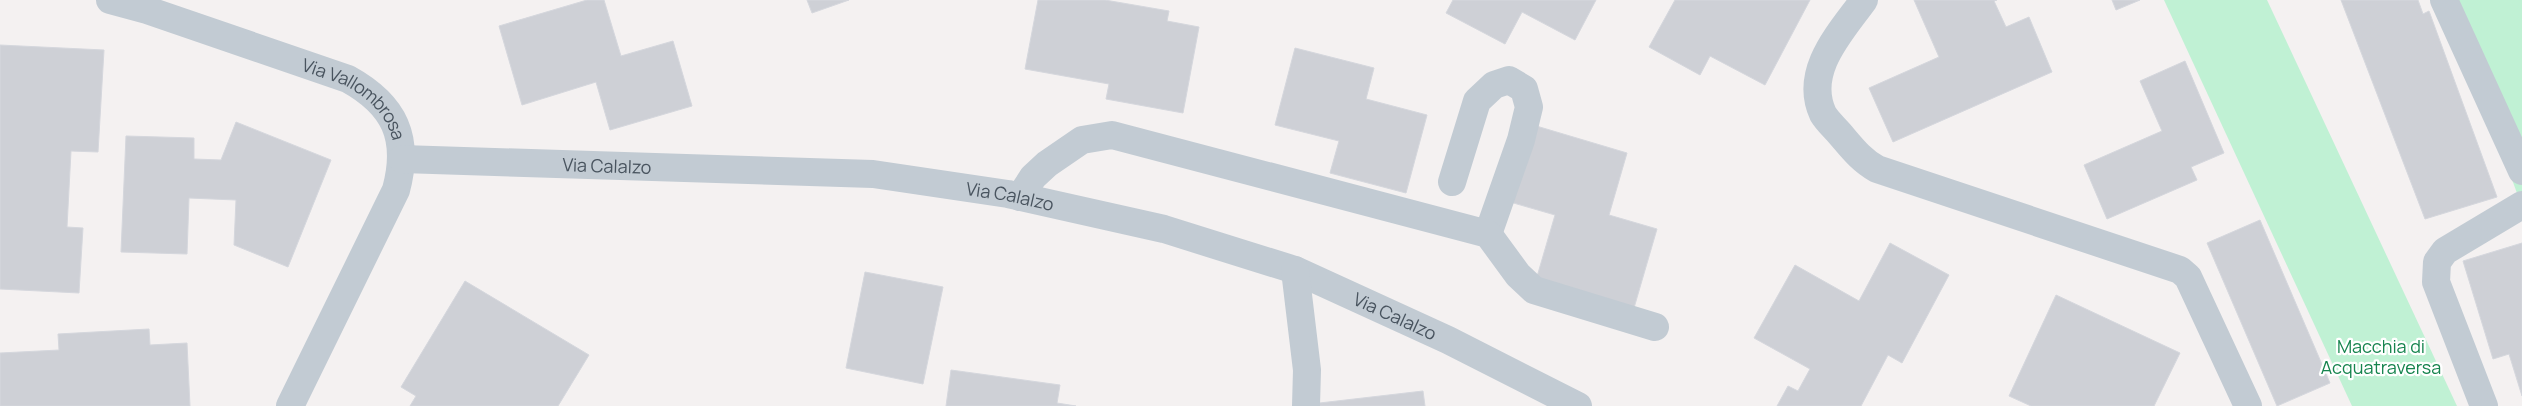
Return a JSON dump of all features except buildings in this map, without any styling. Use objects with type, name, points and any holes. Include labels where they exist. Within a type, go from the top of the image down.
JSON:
[{"type":"street","name":"Via Vallombrosa","points":[[110,0],[147,10],[348,79],[373,95],[392,116],[400,139],[402,159],[399,178],[392,200],[290,406]]},
{"type":"street","points":[[1864,0],[1824,56],[1818,77],[1817,96],[1824,115],[1864,162],[1877,169],[2180,270],[2188,277],[2248,406]]},
{"type":"street","points":[[2444,0],[2522,171]]},
{"type":"street","points":[[1452,182],[1477,101],[1494,85],[1509,80],[1524,89],[1529,107],[1522,140],[1488,234]]},
{"type":"street","points":[[1020,197],[1033,177],[1047,164],[1075,144],[1082,140],[1112,135],[1488,234],[1518,276],[1534,290],[1655,327]]},
{"type":"street","name":"Via Calalzo","points":[[402,159],[873,174],[1020,197],[1164,229],[1295,270],[1448,340],[1578,406]]},
{"type":"street","points":[[2484,406],[2436,282],[2437,262],[2445,251],[2522,205]]},
{"type":"street","points":[[1295,270],[1307,370],[1306,406]]},
{"type":"green space","name":"Macchia di Acquatraversa","points":[[2164,0],[2267,0],[2457,406],[2352,406]]},
{"type":"green space","points":[[2447,0],[2522,0],[2522,207]]}]
